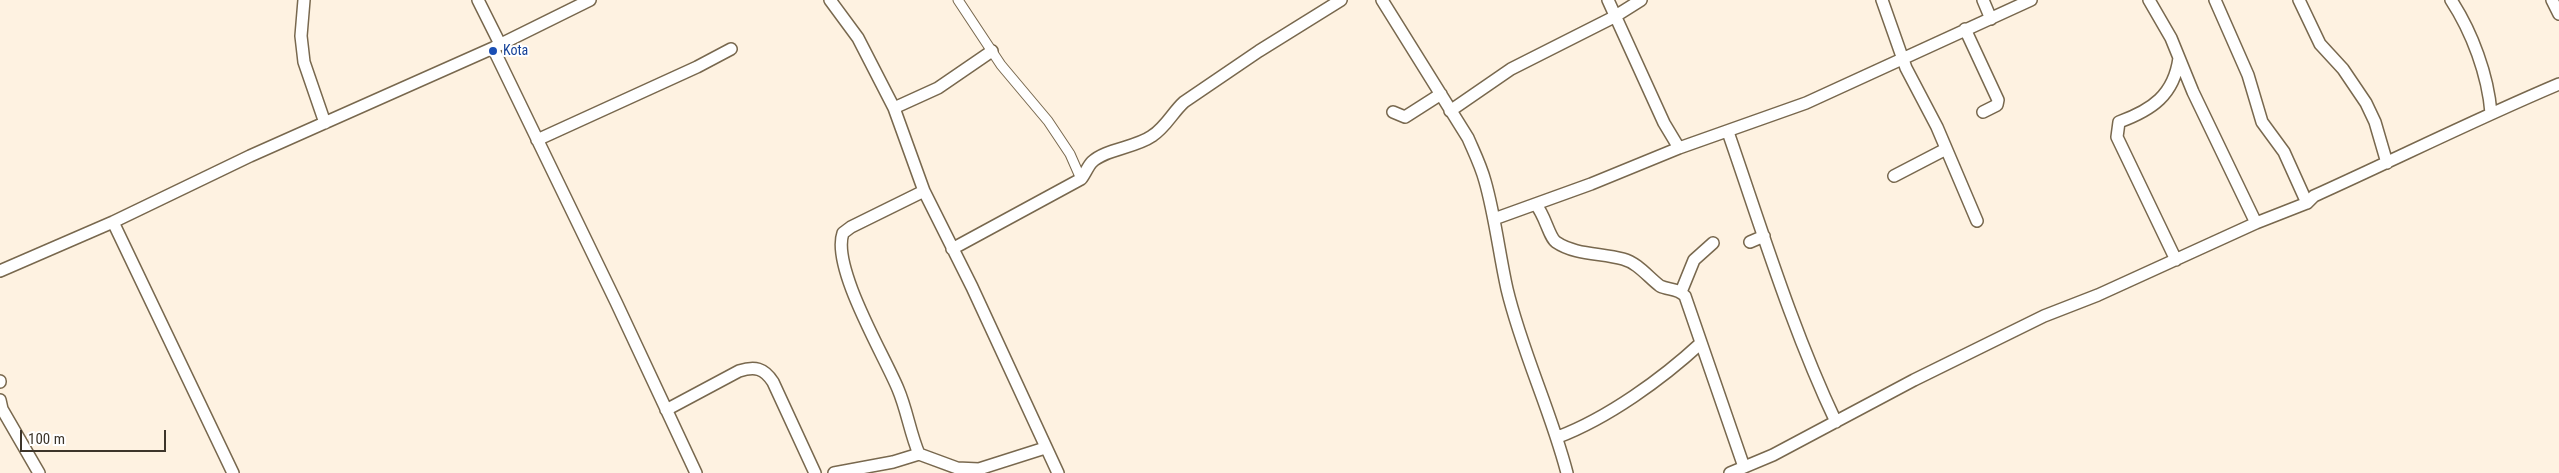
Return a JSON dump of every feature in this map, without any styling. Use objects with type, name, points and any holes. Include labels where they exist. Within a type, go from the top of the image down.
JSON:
[{"type":"street","points":[[304,0],[301,36],[304,62],[324,124]]},
{"type":"street","points":[[478,0],[537,140],[696,473]]},
{"type":"street","points":[[0,271],[113,222],[250,156],[496,46],[590,0]]},
{"type":"street","points":[[830,0],[858,38],[894,108],[924,191],[1058,473]]},
{"type":"street","points":[[958,0],[992,51],[1048,121],[1070,154],[1081,179]]},
{"type":"street","points":[[952,249],[1081,179],[1092,162],[1150,138],[1159,132],[1174,111],[1184,102],[1259,51],[1341,0]]},
{"type":"street","points":[[1382,0],[1468,138],[1478,162],[1485,180],[1494,219],[1507,290],[1535,380],[1558,437],[1567,473]]},
{"type":"street","points":[[1608,0],[1614,17],[1628,40],[1664,123],[1678,148]]},
{"type":"street","points":[[1450,110],[1511,69],[1614,17],[1641,0]]},
{"type":"street","points":[[1882,0],[1903,58],[1946,149],[1977,221]]},
{"type":"street","points":[[1982,0],[1991,19]]},
{"type":"street","points":[[1494,219],[1536,205],[1678,148],[1806,103],[2030,0]]},
{"type":"street","points":[[2149,0],[2171,38],[2178,58],[2256,223]]},
{"type":"street","points":[[2214,0],[2248,75],[2262,122],[2284,152],[2307,202]]},
{"type":"street","points":[[2299,0],[2320,44],[2343,68],[2366,103],[2375,122],[2387,163]]},
{"type":"street","points":[[2451,0],[2470,36],[2489,90],[2491,113]]},
{"type":"street","points":[[2552,0],[2559,14]]},
{"type":"street","points":[[1965,29],[1998,100],[1997,106],[1983,112]]},
{"type":"street","points":[[537,140],[697,67],[732,49]]},
{"type":"street","points":[[894,108],[938,88],[992,51]]},
{"type":"street","points":[[2176,260],[2117,137],[2116,129],[2119,122],[2160,100],[2168,92],[2177,73],[2178,58]]},
{"type":"street","points":[[1730,473],[1773,455],[2044,316],[2098,295],[2256,223],[2307,202],[2314,196],[2437,141],[2491,113],[2559,84]]},
{"type":"street","points":[[1393,112],[1405,117],[1441,94]]},
{"type":"street","points":[[1728,132],[1812,370],[1836,422]]},
{"type":"street","points":[[1894,176],[1946,149]]},
{"type":"street","points":[[919,454],[912,439],[898,389],[878,350],[840,253],[843,233],[851,227],[924,191]]},
{"type":"street","points":[[1536,205],[1545,215],[1550,236],[1555,241],[1580,251],[1622,258],[1649,274],[1662,286],[1681,292],[1688,300],[1744,467]]},
{"type":"street","points":[[113,222],[233,473]]},
{"type":"street","points":[[1750,242],[1764,236]]},
{"type":"street","points":[[1681,292],[1694,260],[1713,243]]},
{"type":"street","points":[[1558,437],[1594,420],[1662,377],[1701,343]]},
{"type":"street","points":[[666,410],[739,371],[749,368],[760,368],[766,372],[773,382],[815,473]]},
{"type":"street","points":[[0,400],[2,409],[39,473]]},
{"type":"street","points":[[834,473],[893,462],[919,454],[957,468],[977,471],[1045,448]]},
{"type":"street","points":[[689,459],[689,473]]},
{"type":"place","name":"Kota","points":[[493,51]]}]
